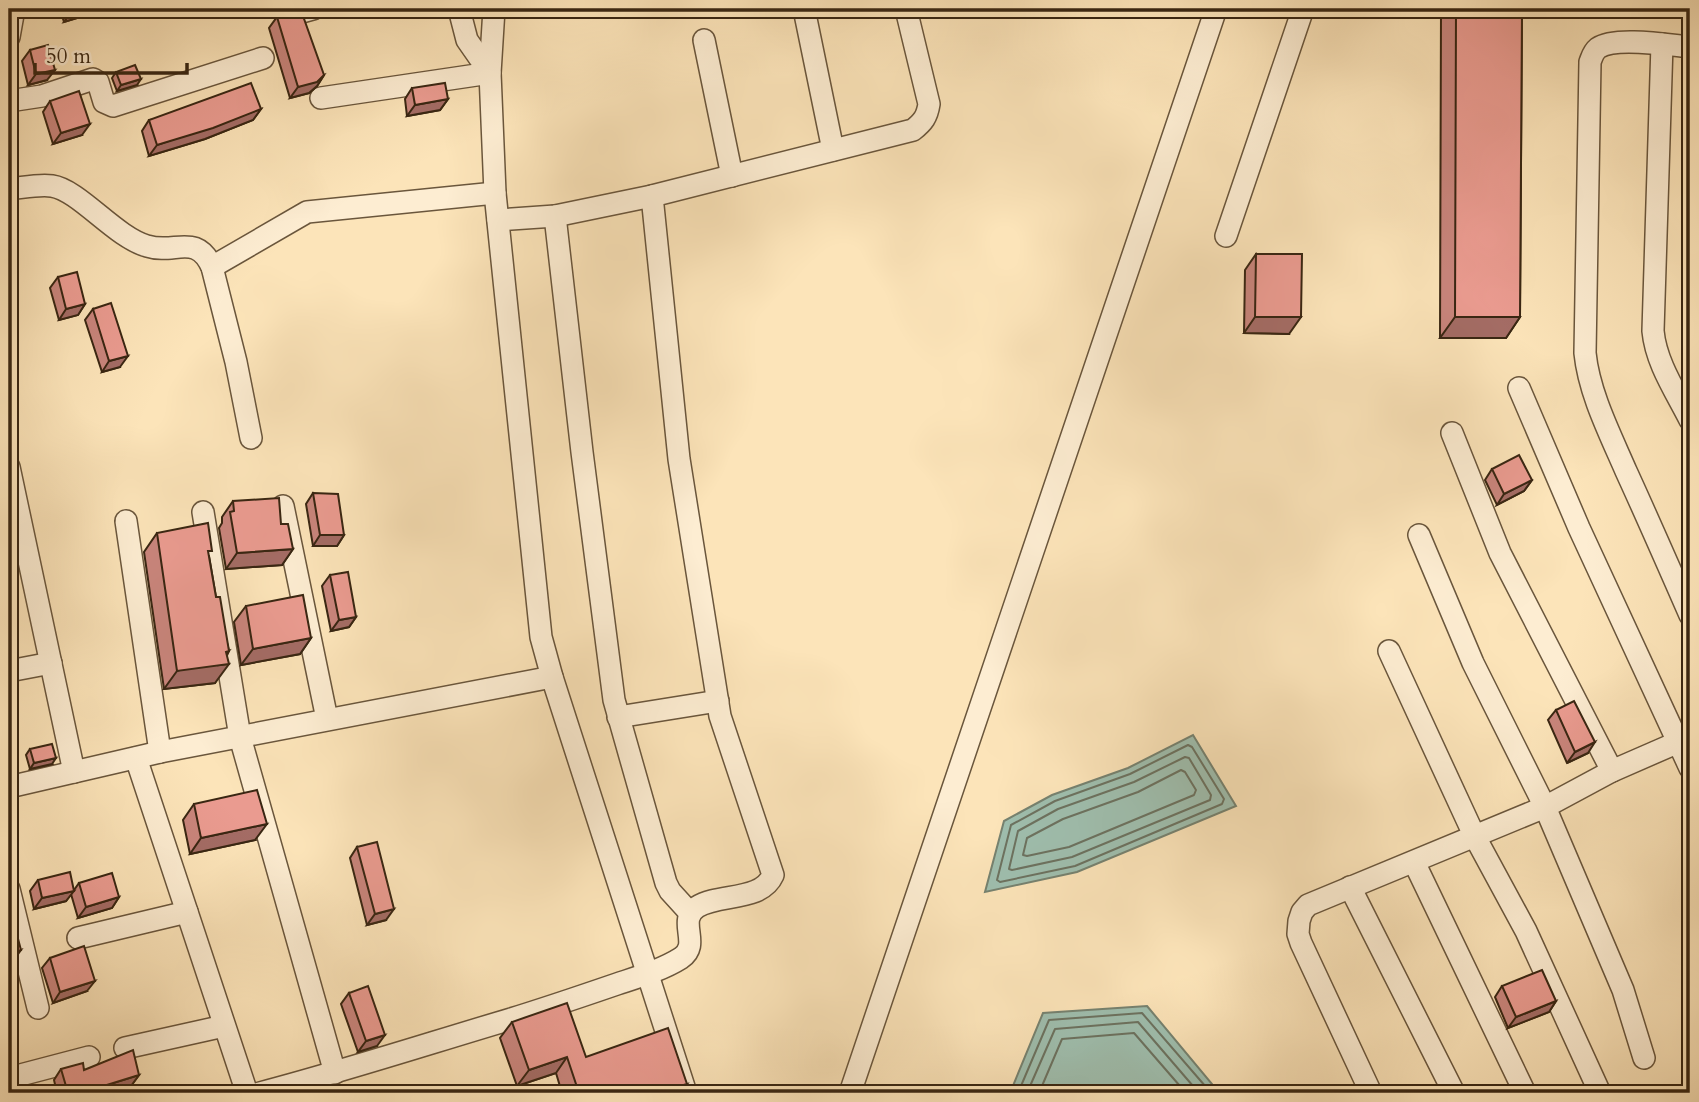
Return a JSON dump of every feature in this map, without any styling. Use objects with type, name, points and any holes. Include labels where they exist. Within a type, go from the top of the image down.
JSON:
[{"type":"street","points":[[9,37],[14,9]]},
{"type":"street","points":[[459,9],[467,40],[490,73]]},
{"type":"street","points":[[494,9],[490,73],[495,193],[541,637],[686,1093]]},
{"type":"street","points":[[804,9],[833,150]]},
{"type":"street","points":[[498,220],[555,216],[652,196],[913,130],[928,114],[926,89],[906,9]]},
{"type":"street","points":[[850,1093],[1216,9]]},
{"type":"street","points":[[1226,236],[1303,9]]},
{"type":"street","points":[[704,40],[732,176]]},
{"type":"street","points":[[1690,47],[1648,42],[1608,44],[1593,53],[1590,62],[1585,353],[1589,377],[1616,447],[1690,615]]},
{"type":"street","points":[[1662,44],[1653,331],[1654,344],[1662,365],[1690,420]]},
{"type":"street","points":[[9,101],[42,96],[93,79],[98,82],[104,102],[113,106],[263,58]]},
{"type":"street","points":[[320,98],[490,73]]},
{"type":"street","points":[[9,189],[43,185],[63,189],[129,238],[146,246],[190,247],[200,249],[206,255],[212,267],[236,362],[251,438]]},
{"type":"street","points":[[212,267],[307,212],[495,193]]},
{"type":"street","points":[[260,1093],[335,1073],[554,1006],[646,974],[689,951],[691,942],[687,922],[690,914],[699,906],[764,888],[773,875],[720,716],[679,459],[652,196]]},
{"type":"street","points":[[555,216],[582,452],[618,717],[666,883],[690,914]]},
{"type":"street","points":[[1519,388],[1579,528],[1684,739],[1690,768]]},
{"type":"street","points":[[1452,433],[1500,553],[1612,771]]},
{"type":"street","points":[[9,467],[74,772]]},
{"type":"street","points":[[283,506],[327,719]]},
{"type":"street","points":[[203,512],[240,737],[335,1073]]},
{"type":"street","points":[[126,521],[160,752]]},
{"type":"street","points":[[1419,535],[1473,663],[1545,807],[1623,990],[1644,1058]]},
{"type":"street","points":[[1389,651],[1474,835],[1526,931],[1600,1093]]},
{"type":"street","points":[[9,671],[51,663]]},
{"type":"street","points":[[9,787],[160,752],[552,677]]},
{"type":"street","points":[[618,717],[718,701]]},
{"type":"street","points":[[1371,1093],[1298,934],[1302,912],[1308,905],[1545,807],[1612,771],[1684,739]]},
{"type":"street","points":[[136,758],[247,1093]]},
{"type":"street","points":[[1414,862],[1525,1093]]},
{"type":"street","points":[[1350,887],[1454,1093]]},
{"type":"street","points":[[9,889],[38,1008]]},
{"type":"street","points":[[78,938],[187,912]]},
{"type":"street","points":[[125,1048],[224,1026]]},
{"type":"street","points":[[9,1078],[89,1057]]},
{"type":"water","points":[[1193,735],[1236,806],[1077,872],[985,892],[1004,821],[1052,795],[1128,768]]},
{"type":"water","points":[[1147,1006],[1212,1084],[1216,1093],[1010,1093],[1043,1013]]},
{"type":"building","points":[[1456,9],[1522,9],[1520,317],[1455,317]]},
{"type":"building","points":[[292,11],[303,16],[324,75],[317,82],[298,87],[277,17]]},
{"type":"building","points":[[48,45],[55,70],[36,74],[30,50]]},
{"type":"building","points":[[135,65],[141,79],[121,85],[116,72]]},
{"type":"building","points":[[251,83],[261,109],[213,128],[157,145],[149,120]]},
{"type":"building","points":[[445,83],[448,99],[415,105],[412,88]]},
{"type":"building","points":[[79,91],[90,124],[61,133],[50,101]]},
{"type":"building","points":[[1256,254],[1302,254],[1301,317],[1255,317]]},
{"type":"building","points":[[77,272],[85,304],[66,309],[58,277]]},
{"type":"building","points":[[111,303],[128,356],[109,361],[93,309]]},
{"type":"building","points":[[1519,455],[1532,480],[1504,494],[1492,469]]},
{"type":"building","points":[[313,493],[338,494],[344,535],[320,535]]},
{"type":"building","points":[[279,498],[281,524],[288,524],[293,549],[237,553],[230,512],[234,511],[233,501]]},
{"type":"building","points":[[208,523],[212,551],[208,551],[216,597],[220,597],[229,664],[177,671],[157,533]]},
{"type":"building","points":[[348,572],[356,617],[339,620],[330,575]]},
{"type":"building","points":[[303,595],[311,638],[253,649],[246,606]]},
{"type":"building","points":[[1574,701],[1595,742],[1575,752],[1556,710]]},
{"type":"building","points":[[52,744],[56,758],[34,763],[30,749]]},
{"type":"building","points":[[257,790],[267,824],[201,838],[194,804]]},
{"type":"building","points":[[377,842],[394,909],[375,914],[357,847]]},
{"type":"building","points":[[70,872],[74,891],[42,898],[38,880]]},
{"type":"building","points":[[112,873],[119,897],[86,907],[79,883]]},
{"type":"building","points":[[17,935],[21,950],[9,954],[9,937]]},
{"type":"building","points":[[84,946],[95,981],[60,992],[50,958]]},
{"type":"building","points":[[1542,970],[1556,1001],[1516,1017],[1502,986]]},
{"type":"building","points":[[368,986],[385,1035],[366,1041],[349,993]]},
{"type":"building","points":[[567,1003],[586,1057],[668,1028],[687,1084],[657,1093],[579,1093],[567,1057],[529,1070],[512,1022]]},
{"type":"building","points":[[133,1050],[139,1075],[81,1093],[68,1093],[61,1069],[83,1063],[84,1070]]}]
